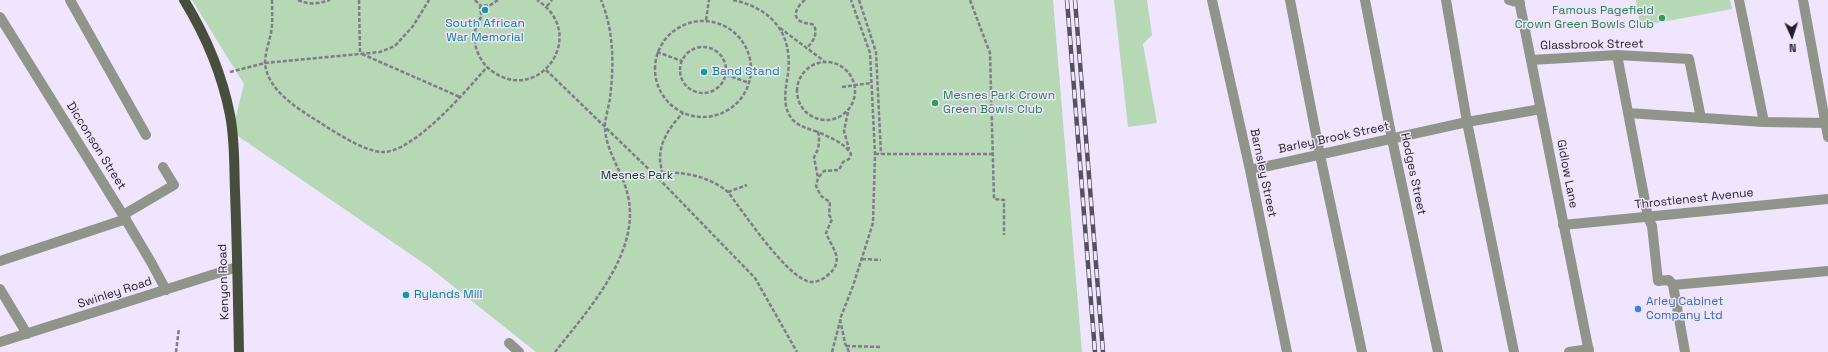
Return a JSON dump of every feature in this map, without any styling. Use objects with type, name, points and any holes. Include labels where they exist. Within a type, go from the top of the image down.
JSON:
[{"type":"main road","name":"Kenyon Road","points":[[184,0],[207,42],[228,105],[232,132],[236,212],[239,352]]},
{"type":"street","points":[[70,0],[146,135]]},
{"type":"street","name":"Barnsley Street","points":[[1212,0],[1250,170],[1287,352]]},
{"type":"street","points":[[1290,0],[1320,155],[1362,352]]},
{"type":"street","name":"Hodges Street","points":[[1365,0],[1392,139],[1438,352]]},
{"type":"street","points":[[1446,0],[1467,122],[1514,352]]},
{"type":"street","points":[[1509,0],[1519,2]]},
{"type":"street","points":[[1739,0],[1764,122]]},
{"type":"street","points":[[1803,0],[1827,123],[1828,137]]},
{"type":"street","name":"Gidlow Lane","points":[[1519,2],[1589,350]]},
{"type":"street","name":"Dicconson Street","points":[[0,17],[124,217],[166,290]]},
{"type":"street","points":[[1617,55],[1648,217],[1652,226],[1658,281],[1669,280],[1673,284],[1685,352]]},
{"type":"street","name":"Glassbrook Street","points":[[1531,60],[1617,55],[1689,58],[1701,118]]},
{"type":"street","name":"Barley Brook Street","points":[[1250,170],[1467,122],[1541,109]]},
{"type":"street","points":[[1628,113],[1764,122],[1827,123]]},
{"type":"street","points":[[0,261],[124,217],[174,185],[163,167]]},
{"type":"street","name":"Throstlenest Avenue","points":[[1563,225],[1828,199]]},
{"type":"street","name":"Swinley Road","points":[[0,342],[237,267]]},
{"type":"street","points":[[1673,284],[1828,271]]},
{"type":"street","points":[[0,289],[27,334]]},
{"type":"street","points":[[508,344],[519,352]]},
{"type":"street","points":[[1569,352],[1589,350]]},
{"type":"path","points":[[272,0],[271,31],[265,63],[272,82],[288,102],[358,145],[384,152],[405,146],[426,131],[487,68]]},
{"type":"path","points":[[298,0],[305,3],[318,4],[330,0]]},
{"type":"path","points":[[359,0],[360,53]]},
{"type":"path","points":[[219,75],[265,63],[380,52],[395,46],[413,26],[429,0]]},
{"type":"path","points":[[475,0],[481,6],[480,10],[482,14],[476,30],[475,44],[479,56],[487,68],[497,75],[510,80],[522,80],[535,77],[546,70],[555,59],[560,45],[560,31],[555,17],[546,6],[537,0]]},
{"type":"path","points":[[481,6],[485,4],[489,6],[498,0]]},
{"type":"path","points":[[546,6],[552,0]]},
{"type":"path","points":[[555,352],[591,307],[606,284],[628,234],[630,213],[626,186],[609,148],[604,126],[609,111],[611,93],[612,47],[608,16],[602,0]]},
{"type":"path","points":[[706,20],[709,0]]},
{"type":"path","points":[[733,0],[749,4],[768,14],[779,28],[824,61]]},
{"type":"path","points":[[805,0],[799,4],[796,10],[796,15],[798,20],[803,23],[814,25],[816,29],[813,40],[807,48]]},
{"type":"path","points":[[832,352],[840,319],[862,259],[873,223],[875,154],[870,53],[852,0]]},
{"type":"path","points":[[859,0],[876,52],[881,154]]},
{"type":"path","points":[[970,0],[990,53],[994,199],[1004,200],[1004,235]]},
{"type":"path","points":[[706,20],[720,23],[733,30],[743,40],[750,54],[752,68],[750,83],[744,95],[735,106],[724,113],[710,117],[696,117],[683,113],[668,102],[658,88],[655,76],[655,64],[658,52],[663,41],[677,28],[694,21],[706,20]]},
{"type":"path","points":[[779,28],[785,43],[789,61],[785,91],[788,110],[792,119],[802,127],[818,132],[849,150]]},
{"type":"path","points":[[696,48],[710,48],[722,57],[726,64],[726,75],[721,85],[715,90],[708,93],[700,93],[686,86],[682,79],[680,68],[682,61],[689,52],[696,48]]},
{"type":"path","points":[[658,52],[682,61]]},
{"type":"path","points":[[360,53],[460,97]]},
{"type":"path","points":[[818,178],[824,171],[839,170],[843,162],[849,159],[851,154],[844,131],[847,113],[851,107],[854,99],[855,86],[849,72],[834,62],[824,61],[815,63],[807,68],[801,75],[797,84],[796,93],[799,102],[810,116],[828,120],[837,118],[851,107]]},
{"type":"path","points":[[546,70],[660,180],[755,278],[797,352]]},
{"type":"path","points":[[726,75],[750,83]]},
{"type":"path","points":[[842,87],[871,83]]},
{"type":"path","points":[[660,180],[663,172],[660,158],[665,137],[676,120],[683,113]]},
{"type":"path","points":[[663,172],[683,172],[699,176],[718,184],[728,192],[780,259],[798,276],[813,282],[830,274],[837,263],[837,256],[826,233],[832,219],[829,215],[830,202],[821,196],[816,186],[818,178],[814,157],[818,153],[818,132]]},
{"type":"path","points":[[875,154],[993,154]]},
{"type":"path","points":[[728,192],[747,185]]},
{"type":"path","points":[[862,259],[881,260]]},
{"type":"path","points":[[840,319],[846,346],[849,352]]},
{"type":"path","points":[[176,352],[179,328]]},
{"type":"path","points":[[846,346],[882,347]]},
{"type":"green space","name":"Mesnes Park","points":[[192,0],[1053,0],[1082,352],[536,352],[429,267],[232,132],[244,84]]},
{"type":"green space","points":[[1114,0],[1147,0],[1152,35],[1143,44],[1157,123],[1128,127]]},
{"type":"green space","name":"Famous Pagefield Crown Green Bowls Club","points":[[1636,0],[1730,0],[1732,9],[1640,26]]},
{"type":"railway","points":[[1067,0],[1095,352]]},
{"type":"railway","points":[[1075,0],[1103,352]]},
{"type":"place","name":"South African War Memorial","points":[[485,10]]},
{"type":"place","name":"Famous Pagefield Crown Green Bowls Club","points":[[1662,18]]},
{"type":"place","name":"Band Stand","points":[[704,72]]},
{"type":"place","name":"Mesnes Park Crown Green Bowls Club","points":[[935,103]]},
{"type":"place","name":"Rylands Mill","points":[[406,295]]},
{"type":"place","name":"Arley Cabinet Company Ltd","points":[[1638,309]]}]
